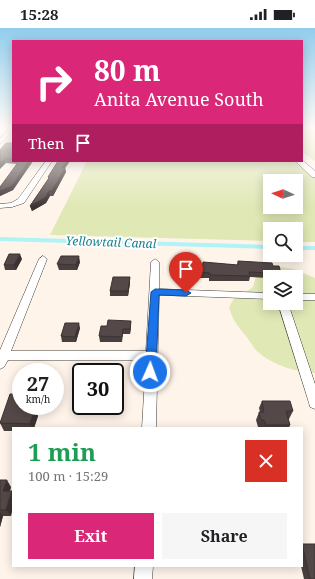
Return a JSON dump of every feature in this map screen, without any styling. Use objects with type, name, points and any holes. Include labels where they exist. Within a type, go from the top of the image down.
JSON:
[{"type":"street","points":[[0,206],[12,205],[21,201],[47,162]]},
{"type":"street","points":[[300,162],[315,175]]},
{"type":"street","points":[[43,259],[1,358],[151,356]]},
{"type":"street","points":[[149,427],[155,262]]},
{"type":"street","points":[[155,292],[263,296]]},
{"type":"street","points":[[303,297],[315,297]]},
{"type":"street","points":[[285,310],[315,403]]},
{"type":"street","points":[[143,579],[144,567]]},
{"type":"green space","points":[[306,155],[315,155],[315,161]]},
{"type":"green space","points":[[86,162],[297,162],[315,178],[315,242],[303,242],[303,222],[263,222],[263,241],[50,235]]},
{"type":"green space","points":[[276,266],[296,270],[265,270]]},
{"type":"green space","points":[[263,271],[263,310],[303,310],[303,273],[315,278],[315,373],[291,369],[267,359],[255,349],[240,329],[229,307],[235,297],[245,293],[253,287],[257,273]]},
{"type":"building","points":[[0,155],[12,155],[12,159],[5,159],[0,163]]},
{"type":"building","points":[[18,162],[28,162],[12,186],[0,191],[0,187]]},
{"type":"building","points":[[57,162],[66,162],[62,168],[65,168],[52,191],[49,191],[45,198],[30,206],[49,178],[48,177]]},
{"type":"building","points":[[9,254],[20,254],[14,265],[4,265]]},
{"type":"building","points":[[61,256],[79,256],[76,265],[57,264]]},
{"type":"building","points":[[238,261],[272,263],[273,266],[279,266],[280,270],[263,270],[263,273],[249,272],[250,276],[210,275],[210,273],[199,272],[199,264],[203,264],[203,262],[238,265]]},
{"type":"building","points":[[113,277],[130,277],[128,291],[110,291]]},
{"type":"building","points":[[108,320],[131,321],[130,329],[123,329],[122,337],[99,336],[101,326],[107,326]]},
{"type":"building","points":[[65,323],[79,323],[75,337],[61,336]]},
{"type":"building","points":[[10,394],[12,394],[12,415],[33,415],[30,424],[0,423]]},
{"type":"building","points":[[262,401],[290,401],[293,411],[286,411],[290,425],[266,425],[264,420],[261,420],[259,412],[264,412]]},
{"type":"building","points":[[0,480],[7,480],[3,491],[12,491],[6,510],[0,510]]},
{"type":"building","points":[[303,544],[315,544],[315,579],[310,579]]},
{"type":"waterway","name":"Yellowtail Canal","points":[[0,239],[263,247]]},
{"type":"waterway","name":"Yellowtail Canal","points":[[303,248],[315,248]]},
{"type":"route","points":[[150,372],[155,292],[186,293]]}]
